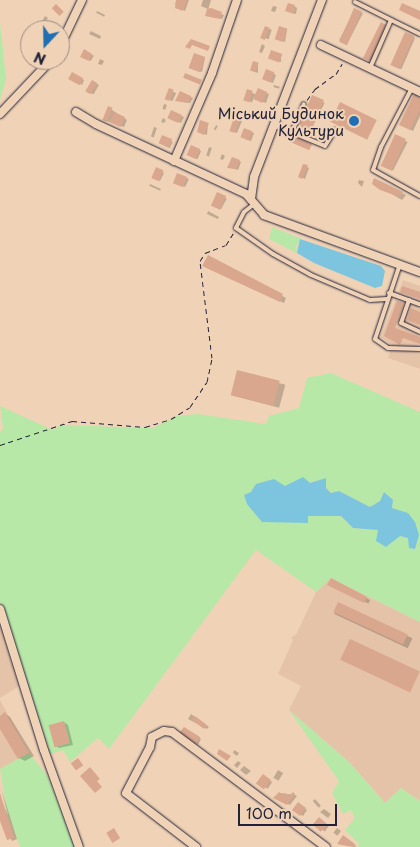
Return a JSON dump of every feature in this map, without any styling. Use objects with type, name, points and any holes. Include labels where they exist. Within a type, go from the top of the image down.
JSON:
[{"type":"street","points":[[70,25],[82,0]]},
{"type":"street","points":[[174,160],[215,65],[237,0]]},
{"type":"street","points":[[252,202],[251,184],[322,0]]},
{"type":"street","points":[[321,45],[420,92]]},
{"type":"street","points":[[0,114],[42,70]]},
{"type":"street","points":[[76,112],[238,190],[264,215],[420,272]]},
{"type":"street","points":[[0,609],[44,750],[79,847]]},
{"type":"street","points":[[196,847],[126,793],[143,761],[152,737],[164,731],[172,732],[326,847]]},
{"type":"lane","points":[[355,2],[420,34]]},
{"type":"lane","points":[[370,68],[391,20]]},
{"type":"lane","points":[[412,88],[381,147],[373,170],[420,196]]},
{"type":"lane","points":[[292,132],[304,104]]},
{"type":"lane","points":[[274,125],[325,146],[335,130]]},
{"type":"lane","points":[[252,202],[244,212],[236,228],[273,254],[310,275],[370,300],[387,299]]},
{"type":"lane","points":[[400,264],[387,299],[376,342],[392,348],[420,349]]},
{"type":"lane","points":[[389,293],[420,304]]},
{"type":"lane","points":[[409,300],[401,323],[420,332]]},
{"type":"path","points":[[304,104],[315,89],[336,74],[345,57]]},
{"type":"path","points":[[0,445],[75,421],[145,427],[177,416],[192,406],[207,382],[212,360],[200,265],[205,253],[226,245],[236,228]]},
{"type":"shaded area","points":[[403,280],[420,286],[420,369],[388,358],[392,345],[381,337]]},
{"type":"shaded area","points":[[331,578],[420,622],[420,801],[401,788],[385,803],[349,762],[289,710],[301,686],[278,674],[293,640],[291,638],[297,633],[316,592]]},
{"type":"shaded area","points":[[0,621],[24,683],[0,698]]},
{"type":"shaded area","points":[[0,700],[29,753],[0,769]]},
{"type":"green space","points":[[0,22],[6,80],[0,100]]},
{"type":"green space","points":[[272,227],[302,239],[296,246],[297,253],[269,239]]},
{"type":"green space","points":[[331,373],[420,412],[420,622],[331,578],[316,592],[256,550],[109,749],[98,738],[70,762],[63,750],[51,754],[0,602],[0,432],[3,429],[0,406],[53,430],[60,425],[153,428],[177,416],[198,414],[266,424],[269,416],[299,408],[307,378]],"holes":[[[326,478],[326,488],[332,493],[339,491],[370,507],[380,501],[384,492],[392,508],[407,513],[417,545],[408,538],[378,530],[353,528],[341,516],[308,516],[308,522],[244,495],[294,484],[300,480],[310,483]]]},
{"type":"green space","points":[[289,710],[349,762],[385,803],[401,788],[420,801],[420,847],[357,847],[359,844],[345,830],[355,818],[351,810],[343,814],[332,793],[339,781]]},
{"type":"green space","points":[[29,753],[47,775],[75,847],[20,847],[6,807],[0,769]]},
{"type":"water","points":[[300,239],[381,266],[385,271],[382,286],[375,288],[314,263],[297,253]]},
{"type":"water","points":[[303,477],[310,483],[326,478],[326,488],[331,493],[339,491],[370,507],[380,501],[384,492],[393,500],[392,508],[408,513],[415,522],[419,535],[415,549],[409,548],[408,538],[400,536],[386,547],[376,541],[378,530],[353,528],[341,516],[308,516],[308,523],[262,522],[247,504],[244,495],[251,492],[256,484],[274,479],[285,486]]},
{"type":"building","points":[[176,0],[187,0],[183,11],[175,8]]},
{"type":"building","points":[[288,3],[295,5],[294,14],[285,11]]},
{"type":"building","points":[[402,3],[420,11],[420,20],[399,10]]},
{"type":"building","points":[[56,4],[64,12],[60,16],[52,8]]},
{"type":"building","points":[[211,8],[222,12],[220,19],[205,16],[207,9]]},
{"type":"building","points":[[354,8],[361,11],[347,45],[340,42]]},
{"type":"building","points":[[381,22],[386,25],[369,61],[363,58]]},
{"type":"building","points":[[265,26],[270,28],[265,40],[260,38]]},
{"type":"building","points":[[279,26],[288,29],[283,42],[275,39]]},
{"type":"building","points":[[405,32],[414,36],[399,69],[390,65]]},
{"type":"building","points":[[191,39],[210,46],[208,51],[192,45],[190,49],[185,47]]},
{"type":"building","points":[[84,49],[92,54],[89,61],[80,57]]},
{"type":"building","points":[[271,50],[282,54],[279,63],[268,58]]},
{"type":"building","points":[[194,53],[205,57],[200,72],[189,68]]},
{"type":"building","points":[[253,61],[259,63],[256,72],[250,71]]},
{"type":"building","points":[[266,69],[274,72],[270,82],[262,79]]},
{"type":"building","points":[[72,72],[83,78],[79,85],[68,79]]},
{"type":"building","points":[[185,73],[202,80],[200,84],[183,78]]},
{"type":"building","points":[[92,80],[97,83],[90,94],[85,91]]},
{"type":"building","points":[[169,88],[174,90],[169,101],[165,99]]},
{"type":"building","points":[[258,88],[267,92],[262,103],[253,99]]},
{"type":"building","points":[[247,89],[253,91],[249,102],[243,100]]},
{"type":"building","points":[[180,91],[191,96],[188,103],[175,101]]},
{"type":"building","points":[[414,94],[420,97],[420,110],[410,130],[399,125]]},
{"type":"building","points":[[312,95],[324,100],[311,131],[299,126]]},
{"type":"building","name":"Міський Будинок Культури","points":[[340,102],[377,120],[367,140],[330,122]]},
{"type":"building","points":[[108,106],[113,108],[107,122],[102,120]]},
{"type":"building","points":[[171,110],[182,115],[178,123],[167,118]]},
{"type":"building","points":[[114,112],[125,117],[120,127],[110,122]]},
{"type":"building","points":[[234,117],[240,119],[235,133],[229,131]]},
{"type":"building","points":[[200,120],[209,123],[204,135],[197,132]]},
{"type":"building","points":[[244,128],[252,131],[249,141],[240,137]]},
{"type":"building","points":[[395,134],[406,139],[392,171],[381,166]]},
{"type":"building","points":[[162,135],[172,139],[169,147],[159,143]]},
{"type":"building","points":[[292,135],[312,144],[309,150],[289,141]]},
{"type":"building","points":[[191,145],[200,149],[196,159],[187,155]]},
{"type":"building","points":[[232,157],[240,160],[236,169],[227,168]]},
{"type":"building","points":[[303,164],[308,165],[302,179],[298,177]]},
{"type":"building","points":[[156,167],[163,170],[159,181],[151,178]]},
{"type":"building","points":[[177,173],[187,177],[183,187],[173,183]]},
{"type":"building","points":[[374,178],[403,192],[400,197],[380,190],[372,184]]},
{"type":"building","points":[[217,192],[226,196],[220,210],[211,206]]},
{"type":"building","points":[[208,255],[283,294],[280,302],[202,266]]},
{"type":"building","points":[[402,286],[420,292],[420,299],[400,292]]},
{"type":"building","points":[[397,301],[404,303],[395,328],[420,337],[420,344],[403,338],[400,345],[384,336]]},
{"type":"building","points":[[411,308],[420,312],[420,325],[407,320]]},
{"type":"building","points":[[237,370],[280,381],[273,406],[231,395]]},
{"type":"building","points":[[331,578],[367,597],[364,603],[327,585]]},
{"type":"building","points":[[338,602],[408,635],[403,645],[333,612]]},
{"type":"building","points":[[350,639],[420,672],[410,692],[340,660]]},
{"type":"building","points":[[5,712],[29,753],[18,759],[0,729],[0,716]]},
{"type":"building","points":[[195,716],[207,725],[204,729],[192,720]]},
{"type":"building","points":[[64,721],[70,743],[54,747],[49,725]]},
{"type":"building","points":[[184,727],[200,737],[195,745],[179,733]]},
{"type":"building","points":[[219,749],[231,756],[227,761],[217,754]]},
{"type":"building","points":[[78,758],[83,765],[76,771],[71,763]]},
{"type":"building","points":[[90,767],[100,779],[97,781],[102,787],[95,793],[80,776]]},
{"type":"building","points":[[263,774],[271,780],[264,790],[256,784]]},
{"type":"building","points":[[279,792],[289,796],[293,792],[295,794],[287,805],[273,798]]},
{"type":"building","points":[[0,793],[14,838],[7,840],[0,821]]},
{"type":"building","points":[[298,802],[306,808],[300,816],[292,810]]},
{"type":"building","points":[[319,817],[327,824],[321,832],[312,825]]},
{"type":"building","points":[[114,828],[120,838],[112,843],[106,833]]},
{"type":"building","points":[[343,835],[355,844],[353,847],[337,844]]},
{"type":"place","name":"Міський Будинок Культури","points":[[354,121]]}]
